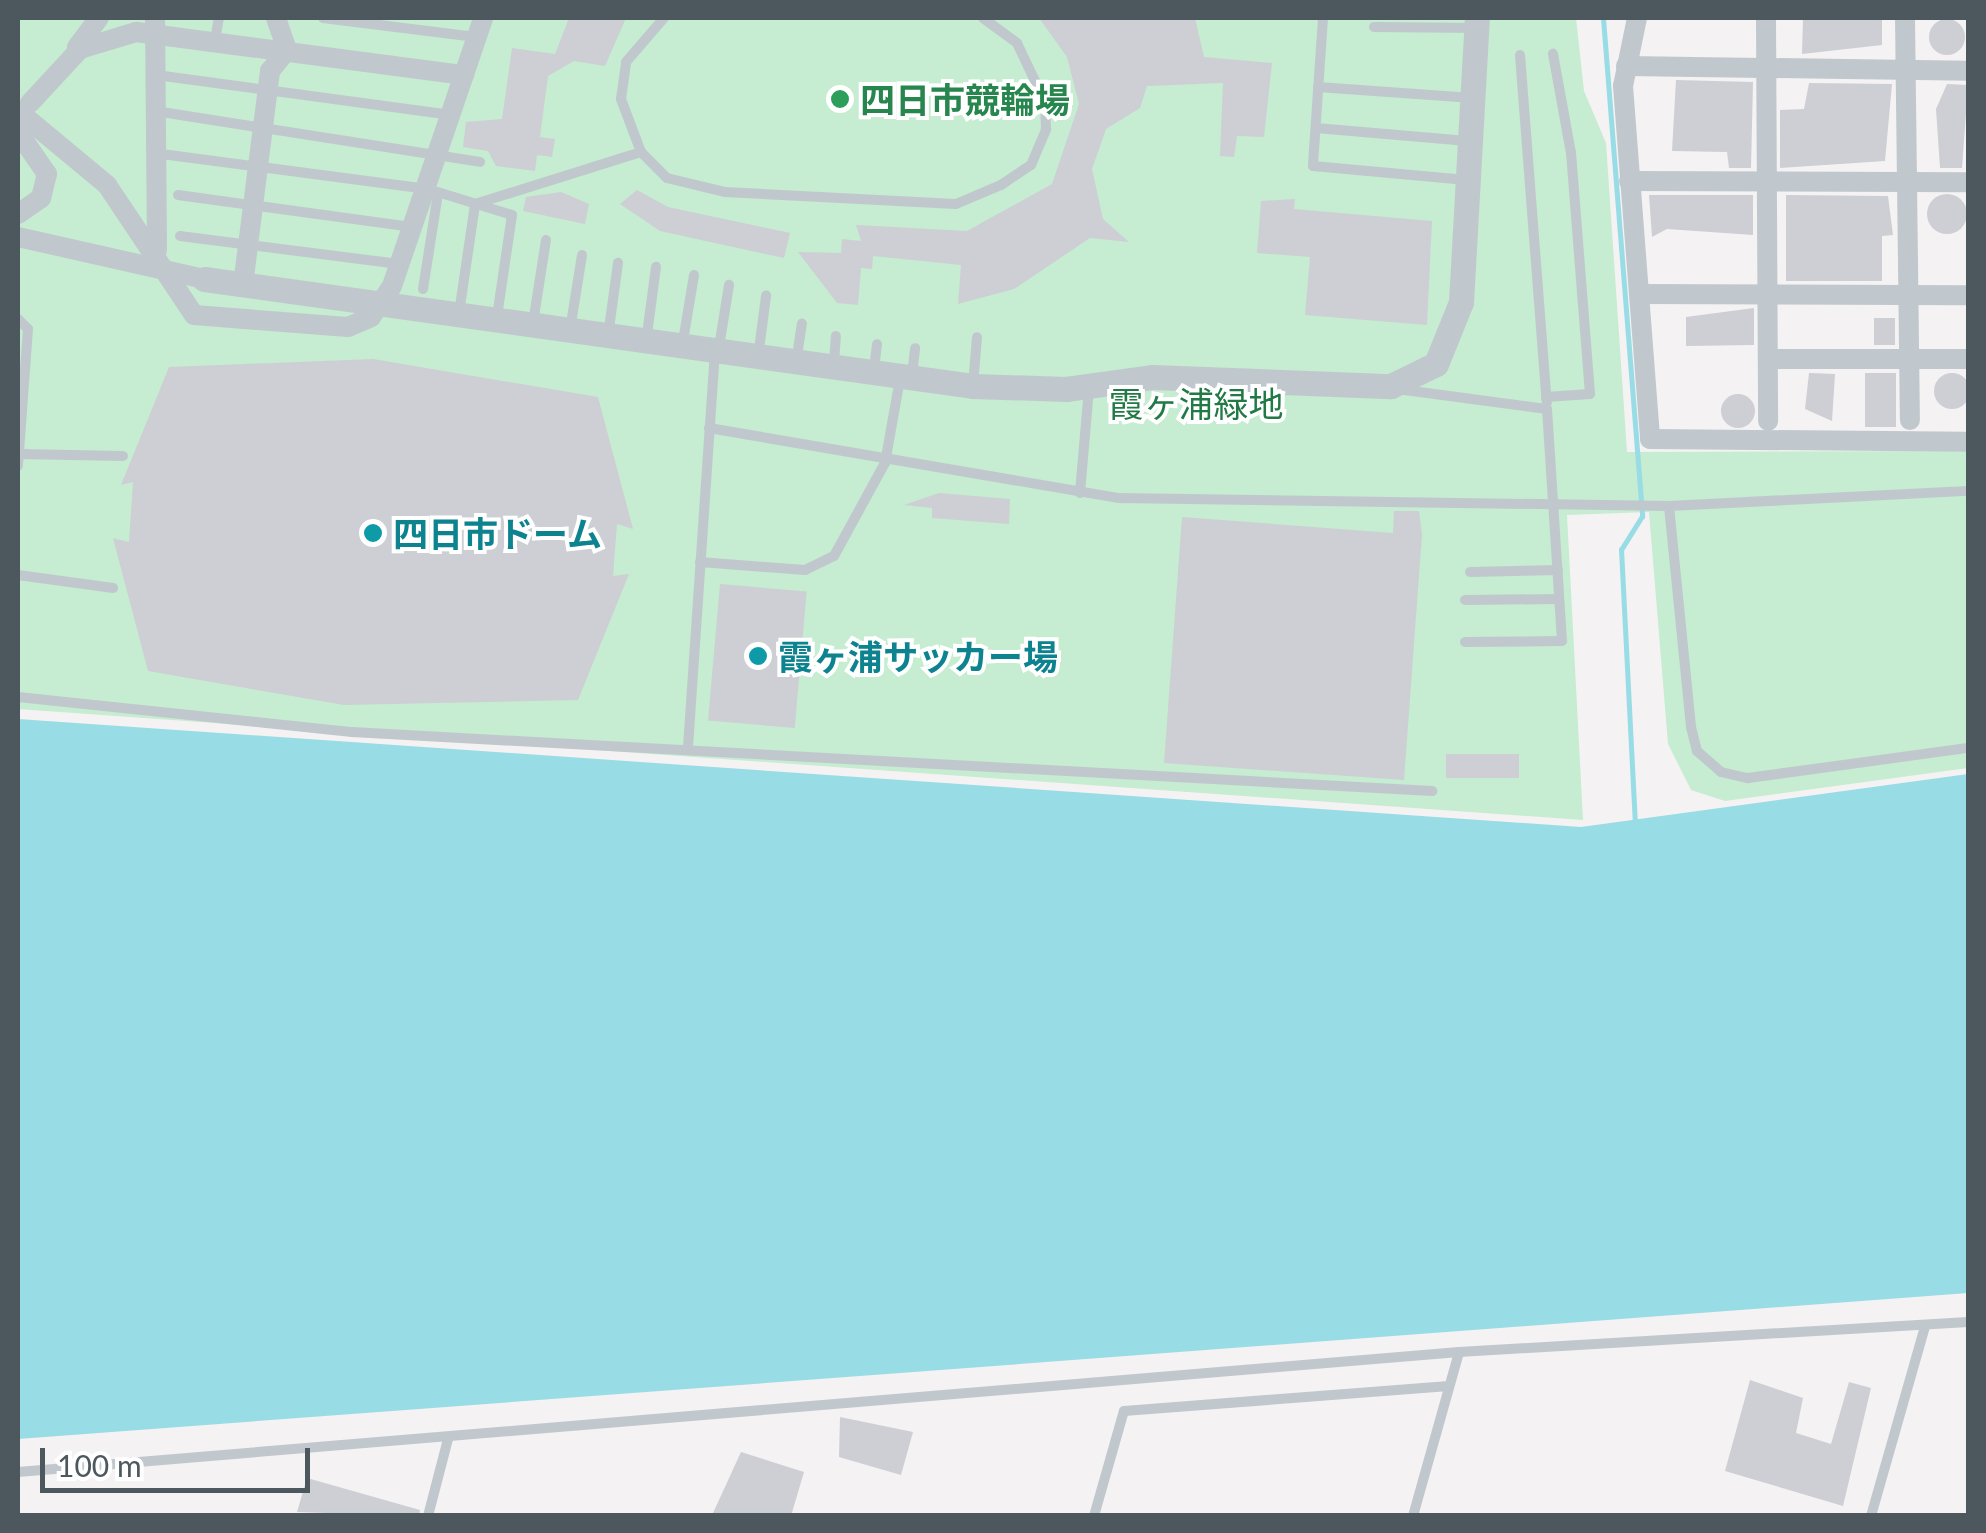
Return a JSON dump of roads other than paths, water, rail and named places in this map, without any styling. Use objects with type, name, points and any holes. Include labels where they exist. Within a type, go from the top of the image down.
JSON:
[{"type":"street","points":[[99,18],[67,61],[24,107],[107,185],[161,272],[194,315],[348,327],[385,302],[414,227],[433,191],[440,152],[480,27]]},
{"type":"street","points":[[243,285],[268,88],[287,50],[276,18]]},
{"type":"street","points":[[1637,18],[1626,66],[1629,181],[1650,439],[1968,442]]},
{"type":"street","points":[[1766,18],[1768,421]]},
{"type":"street","points":[[1905,18],[1910,420]]},
{"type":"street","points":[[18,237],[204,279],[895,378],[973,386],[1089,386],[1153,376],[1376,386],[1419,378],[1449,348],[1472,180],[1477,23]]},
{"type":"street","points":[[67,61],[104,37],[155,25],[215,40],[464,75]]},
{"type":"street","points":[[155,25],[154,153],[161,272]]},
{"type":"street","points":[[1626,66],[1968,71]]},
{"type":"street","points":[[18,132],[46,174],[41,198],[18,214]]},
{"type":"street","points":[[1629,181],[1968,182]]},
{"type":"street","points":[[1638,294],[1968,295]]},
{"type":"street","points":[[1769,359],[1968,360]]},
{"type":"lane","points":[[215,40],[219,18]]},
{"type":"lane","points":[[323,18],[480,27]]},
{"type":"lane","points":[[664,18],[626,62],[621,99],[641,152],[667,178],[724,192],[956,204],[1031,166],[1046,129],[1038,73],[983,18]]},
{"type":"lane","points":[[1322,18],[1313,166],[1472,180]]},
{"type":"lane","points":[[1374,27],[1477,23]]},
{"type":"lane","points":[[1546,397],[1590,394],[1571,153],[1554,54]]},
{"type":"lane","points":[[1465,642],[1562,641],[1558,503],[1520,55]]},
{"type":"lane","points":[[156,74],[452,115]]},
{"type":"lane","points":[[1318,87],[1474,98]]},
{"type":"lane","points":[[155,111],[440,152],[480,162]]},
{"type":"lane","points":[[1316,128],[1473,141]]},
{"type":"lane","points":[[476,204],[641,152]]},
{"type":"lane","points":[[154,153],[433,191],[512,215],[497,318]]},
{"type":"lane","points":[[423,288],[433,191]]},
{"type":"lane","points":[[178,195],[414,227]]},
{"type":"lane","points":[[459,313],[476,204]]},
{"type":"lane","points":[[180,236],[400,264]]},
{"type":"lane","points":[[533,324],[546,240]]},
{"type":"lane","points":[[570,331],[582,255]]},
{"type":"lane","points":[[608,337],[618,264]]},
{"type":"lane","points":[[646,343],[656,267]]},
{"type":"lane","points":[[682,348],[694,275]]},
{"type":"lane","points":[[688,747],[709,428],[729,285]]},
{"type":"lane","points":[[758,358],[766,296]]},
{"type":"lane","points":[[18,319],[28,329],[18,466]]},
{"type":"lane","points":[[796,364],[802,324]]},
{"type":"lane","points":[[833,370],[836,336]]},
{"type":"lane","points":[[973,386],[977,337]]},
{"type":"lane","points":[[876,344],[895,378]]},
{"type":"lane","points":[[700,562],[822,564],[885,464],[895,378],[915,348]]},
{"type":"lane","points":[[1080,493],[1089,386]]},
{"type":"lane","points":[[1376,386],[1548,410]]},
{"type":"lane","points":[[709,428],[885,464],[1080,493],[1669,506],[1968,491]]},
{"type":"lane","points":[[18,454],[122,456]]},
{"type":"lane","points":[[1669,506],[1691,727],[1697,752],[1721,772],[1748,778],[1968,748]]},
{"type":"lane","points":[[1470,572],[1558,570]]},
{"type":"lane","points":[[18,575],[113,588]]},
{"type":"lane","points":[[1465,600],[1559,599]]},
{"type":"lane","points":[[18,697],[352,732],[688,747],[1432,792]]},
{"type":"lane","points":[[18,1472],[1459,1352],[1968,1322]]},
{"type":"lane","points":[[1872,1516],[1925,1327]]},
{"type":"lane","points":[[1413,1516],[1459,1352]]},
{"type":"lane","points":[[1094,1516],[1124,1412],[1449,1386]]},
{"type":"lane","points":[[428,1516],[448,1439]]},
{"type":"water","points":[[18,719],[1581,827],[1968,774],[1968,1293],[18,1439]]},
{"type":"waterway","points":[[1603,18],[1642,516],[1621,549],[1635,821]]},
{"type":"place","name":"四日市競輪場","points":[[840,99]]},
{"type":"place","name":"四日市ドーム","points":[[373,533]]},
{"type":"place","name":"霞ヶ浦サッカー場","points":[[758,656]]},
{"type":"park label","name":"霞ヶ浦緑地","points":[[1196,403]]}]
